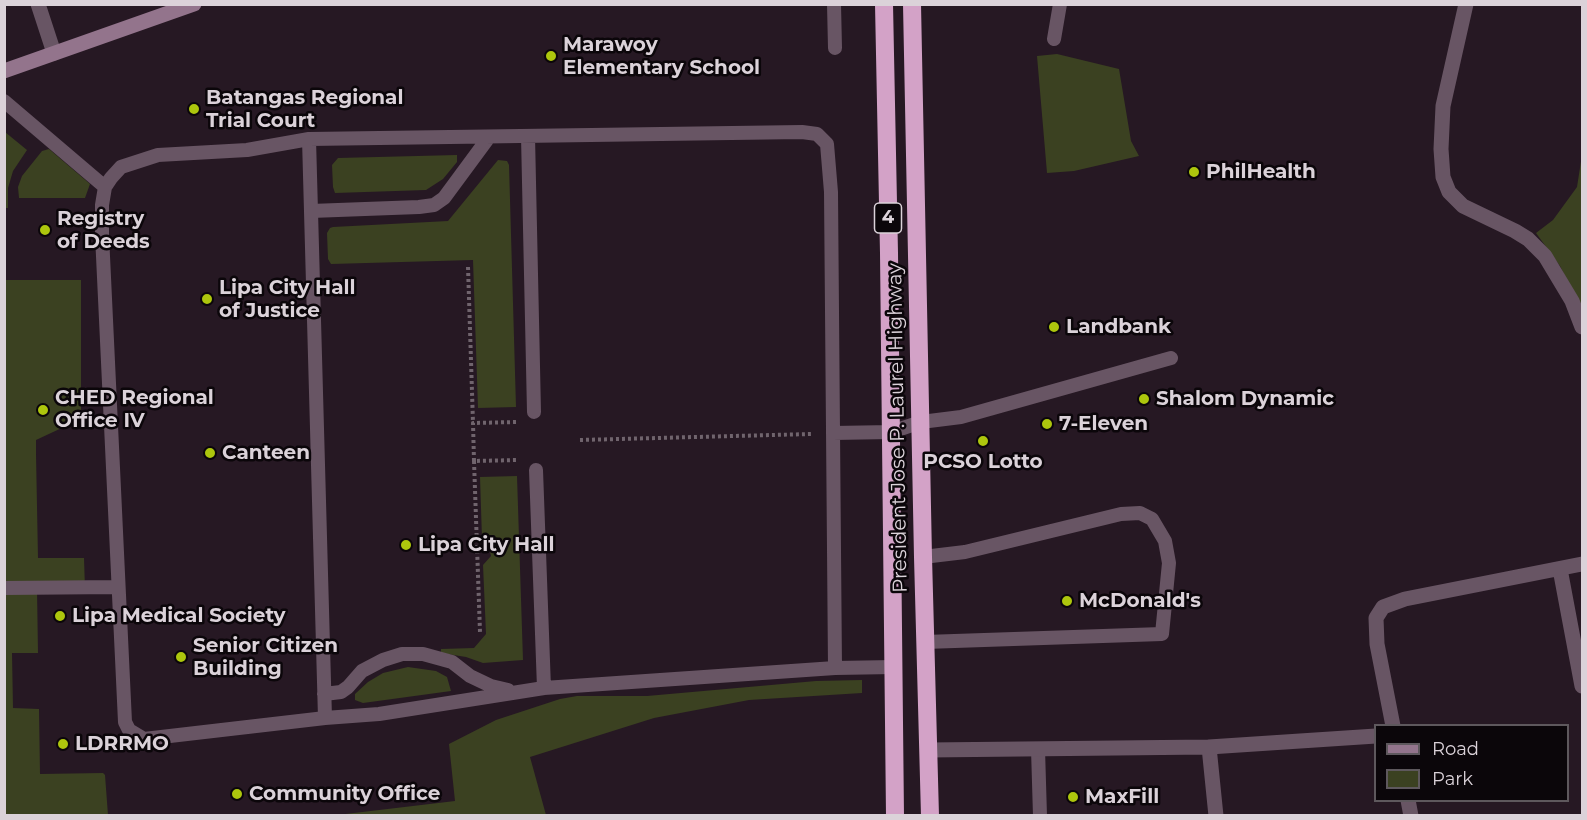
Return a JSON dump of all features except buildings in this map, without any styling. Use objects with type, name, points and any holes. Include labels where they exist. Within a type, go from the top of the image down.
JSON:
[{"type":"highway","name":"President Jose P. Laurel Highway","points":[[884,4],[895,816]]},
{"type":"highway","name":"President Jose P. Laurel Highway","points":[[912,4],[922,557],[930,816]]},
{"type":"street","points":[[38,4],[54,53]]},
{"type":"street","points":[[4,71],[194,4]]},
{"type":"street","points":[[1466,4],[1443,106],[1441,164],[1443,177],[1449,192],[1462,206],[1515,231],[1528,239],[1545,256],[1572,301],[1582,327]]},
{"type":"street","points":[[1394,724],[1377,644],[1376,618],[1383,607],[1405,599],[1582,564]]},
{"type":"street","points":[[1560,569],[1582,686]]},
{"type":"street","points":[[928,750],[1209,747],[1374,736]]},
{"type":"street","points":[[1209,747],[1216,816]]},
{"type":"lane","points":[[834,4],[835,48]]},
{"type":"lane","points":[[1054,39],[1060,4]]},
{"type":"lane","points":[[4,101],[105,187]]},
{"type":"lane","points":[[836,668],[831,192],[827,144],[816,134],[802,132],[309,139],[247,150],[158,155],[121,167],[111,178],[105,187],[102,205],[102,235],[125,722],[129,730],[144,739],[379,714],[544,688],[836,668],[894,667]]},
{"type":"lane","points":[[528,136],[530,417]]},
{"type":"lane","points":[[311,212],[419,207],[434,204],[444,198],[489,137]]},
{"type":"lane","points":[[309,139],[325,718]]},
{"type":"lane","points":[[833,433],[891,432],[921,422],[961,417],[1134,363],[1171,358]]},
{"type":"lane","points":[[531,465],[544,688]]},
{"type":"lane","points":[[922,557],[965,552],[1120,514],[1140,513],[1152,519],[1168,552],[1169,563],[1162,634],[926,642]]},
{"type":"lane","points":[[4,588],[118,586]]},
{"type":"lane","points":[[324,694],[341,692],[362,671],[383,660],[402,654],[423,654],[452,662],[470,676],[491,686],[515,692]]},
{"type":"lane","points":[[1038,749],[1040,816]]},
{"type":"path","points":[[468,267],[473,423],[471,442],[474,460],[480,632]]},
{"type":"path","points":[[473,423],[530,417]]},
{"type":"path","points":[[580,440],[815,434]]},
{"type":"path","points":[[474,460],[531,465]]},
{"type":"green space","points":[[1057,54],[1119,69],[1131,141],[1139,156],[1074,171],[1047,173],[1037,56]]},
{"type":"green space","points":[[5,132],[27,150],[13,171],[8,188],[8,208],[5,208]]},
{"type":"green space","points":[[49,149],[90,184],[85,198],[19,198],[18,187],[22,176],[42,151]]},
{"type":"green space","points":[[457,155],[457,162],[443,179],[426,190],[335,193],[333,187],[332,165],[338,158]]},
{"type":"green space","points":[[1582,155],[1582,310],[1560,266],[1536,233],[1553,220],[1577,187]]},
{"type":"green space","points":[[498,160],[507,161],[509,165],[516,407],[478,408],[473,260],[331,264],[328,259],[327,233],[333,227],[448,221]]},
{"type":"green space","points":[[4,280],[81,280],[81,419],[36,440],[36,454],[38,558],[84,558],[85,589],[37,589],[38,653],[12,653],[13,708],[39,709],[40,774],[103,773],[105,775],[108,815],[5,815]]},
{"type":"green space","points":[[517,476],[523,660],[483,663],[466,657],[441,653],[441,649],[474,648],[486,634],[483,565],[491,556],[488,544],[482,539],[480,477]]},
{"type":"green space","points":[[408,667],[436,671],[447,677],[451,691],[363,703],[355,700],[355,694],[368,682],[383,673]]},
{"type":"green space","points":[[862,680],[862,693],[749,700],[654,718],[530,757],[546,815],[337,815],[455,801],[449,744],[496,720],[560,699],[577,696],[647,696],[816,681]]},
{"type":"place","name":"Marawoy Elementary School","points":[[551,56]]},
{"type":"place","name":"Batangas Regional Trial Court","points":[[194,109]]},
{"type":"place","name":"PhilHealth","points":[[1194,172]]},
{"type":"place","name":"Registry of Deeds","points":[[45,230]]},
{"type":"place","name":"Lipa City Hall of Justice","points":[[207,299]]},
{"type":"place","name":"Landbank","points":[[1054,327]]},
{"type":"place","name":"Shalom Dynamic","points":[[1144,399]]},
{"type":"place","name":"CHED Regional Office IV","points":[[43,410]]},
{"type":"place","name":"7-Eleven","points":[[1047,424]]},
{"type":"place","name":"PCSO Lotto","points":[[983,441]]},
{"type":"place","name":"Canteen","points":[[210,453]]},
{"type":"place","name":"Lipa City Hall","points":[[406,545]]},
{"type":"place","name":"McDonald's","points":[[1067,601]]},
{"type":"place","name":"Lipa Medical Society","points":[[60,616]]},
{"type":"place","name":"Senior Citizen Building","points":[[181,657]]},
{"type":"place","name":"LDRRMO","points":[[63,744]]},
{"type":"place","name":"Community Office","points":[[237,794]]},
{"type":"place","name":"MaxFill","points":[[1073,797]]}]
